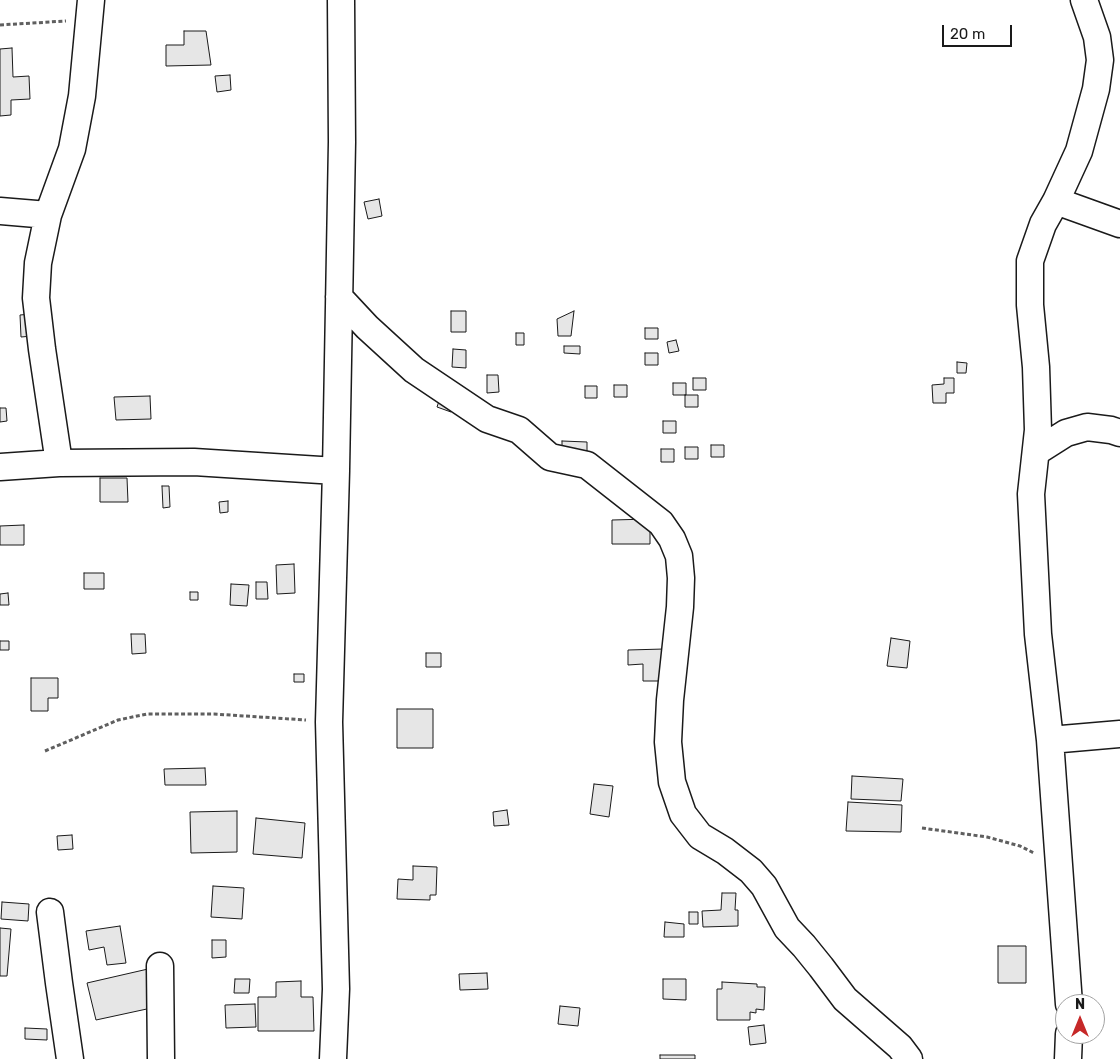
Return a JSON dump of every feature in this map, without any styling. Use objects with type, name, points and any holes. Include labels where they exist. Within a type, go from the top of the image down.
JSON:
[{"type":"street","points":[[332,1059],[336,989],[329,722],[342,142],[341,0]]},
{"type":"street","points":[[1068,994],[1050,740],[1038,634],[1031,494],[1038,430],[1036,367],[1030,305],[1030,261],[1043,224],[1079,151],[1096,88],[1100,60],[1096,37],[1084,0]]},
{"type":"street","points":[[59,463],[36,298],[38,263],[48,215],[72,149],[82,96],[90,10]]},
{"type":"street","points":[[1056,201],[1120,224]]},
{"type":"street","points":[[0,211],[48,215]]},
{"type":"street","points":[[339,297],[367,327],[414,370],[487,419],[519,430],[550,457],[586,465],[661,523],[672,539],[679,556],[681,578],[668,742],[672,782],[683,814],[700,836],[726,851],[751,871],[764,886],[787,928],[845,999],[900,1047],[909,1059]]},
{"type":"street","points":[[1036,452],[1066,433],[1087,427],[1120,433]]},
{"type":"street","points":[[0,467],[59,463],[194,462],[336,471]]},
{"type":"street","points":[[1050,740],[1120,734]]},
{"type":"street","points":[[50,912],[70,1059]]},
{"type":"street","points":[[160,966],[161,1059]]},
{"type":"street","points":[[1068,1059],[1069,1044]]},
{"type":"path","points":[[0,25],[90,10]]},
{"type":"path","points":[[45,751],[118,720],[147,714],[214,714],[329,722]]},
{"type":"path","points":[[922,828],[987,837],[1020,846],[1059,866]]},
{"type":"building","points":[[184,31],[206,31],[211,65],[166,66],[166,45],[184,45]]},
{"type":"building","points":[[12,48],[13,77],[29,76],[30,99],[11,100],[11,115],[0,116],[0,49]]},
{"type":"building","points":[[230,75],[231,90],[217,92],[215,76]]},
{"type":"building","points":[[379,199],[382,216],[368,219],[364,202]]},
{"type":"building","points":[[451,311],[466,311],[466,332],[451,332]]},
{"type":"building","points":[[574,311],[571,336],[558,336],[557,319]]},
{"type":"building","points":[[42,313],[44,335],[21,337],[20,315]]},
{"type":"building","points":[[645,328],[658,328],[658,339],[645,339]]},
{"type":"building","points":[[516,333],[524,333],[524,345],[516,345]]},
{"type":"building","points":[[676,340],[679,351],[669,353],[667,342]]},
{"type":"building","points":[[564,346],[580,346],[580,354],[564,353]]},
{"type":"building","points":[[453,349],[466,350],[466,368],[452,367]]},
{"type":"building","points":[[645,353],[658,353],[658,365],[645,365]]},
{"type":"building","points":[[957,362],[967,363],[966,373],[957,373]]},
{"type":"building","points":[[487,375],[498,375],[499,392],[487,393]]},
{"type":"building","points":[[693,378],[706,378],[706,390],[693,390]]},
{"type":"building","points":[[944,378],[954,378],[954,393],[946,393],[946,403],[933,403],[932,385],[944,384]]},
{"type":"building","points":[[673,383],[686,383],[686,395],[673,395]]},
{"type":"building","points":[[614,385],[627,385],[627,397],[614,397]]},
{"type":"building","points":[[585,386],[597,386],[597,398],[585,398]]},
{"type":"building","points":[[685,395],[698,395],[698,407],[685,407]]},
{"type":"building","points":[[150,396],[151,419],[116,420],[114,397]]},
{"type":"building","points":[[440,398],[455,403],[451,412],[437,407]]},
{"type":"building","points":[[0,408],[6,408],[7,421],[0,422]]},
{"type":"building","points":[[663,421],[676,421],[676,433],[663,433]]},
{"type":"building","points":[[562,441],[587,442],[587,455],[562,453]]},
{"type":"building","points":[[711,445],[724,445],[724,457],[711,457]]},
{"type":"building","points":[[685,447],[698,447],[698,459],[685,459]]},
{"type":"building","points":[[661,449],[674,449],[674,462],[661,462]]},
{"type":"building","points":[[100,478],[127,478],[128,502],[100,502]]},
{"type":"building","points":[[162,486],[169,486],[170,507],[163,508]]},
{"type":"building","points":[[228,501],[228,512],[220,513],[219,502]]},
{"type":"building","points":[[650,519],[650,544],[612,544],[612,520]]},
{"type":"building","points":[[24,525],[24,545],[0,545],[0,526]]},
{"type":"building","points":[[294,564],[295,593],[277,594],[276,565]]},
{"type":"building","points":[[84,573],[104,573],[104,589],[84,589]]},
{"type":"building","points":[[256,582],[267,582],[268,599],[256,599]]},
{"type":"building","points":[[231,584],[249,585],[247,606],[230,605]]},
{"type":"building","points":[[190,592],[198,592],[198,600],[190,600]]},
{"type":"building","points":[[8,593],[9,605],[0,605],[0,594]]},
{"type":"building","points":[[131,634],[145,634],[146,653],[132,654]]},
{"type":"building","points":[[891,638],[910,641],[907,668],[887,666]]},
{"type":"building","points":[[0,641],[9,641],[9,650],[0,650]]},
{"type":"building","points":[[664,649],[661,681],[643,681],[643,664],[628,665],[628,650]]},
{"type":"building","points":[[426,653],[441,653],[441,667],[426,667]]},
{"type":"building","points":[[294,674],[304,674],[304,682],[294,682]]},
{"type":"building","points":[[31,678],[58,678],[58,698],[48,698],[48,711],[31,711]]},
{"type":"building","points":[[397,709],[433,709],[433,748],[397,748]]},
{"type":"building","points":[[205,768],[206,785],[165,785],[164,769]]},
{"type":"building","points":[[852,776],[903,779],[901,801],[851,799]]},
{"type":"building","points":[[594,784],[613,786],[609,817],[590,814]]},
{"type":"building","points":[[848,802],[902,805],[901,832],[846,831]]},
{"type":"building","points":[[507,810],[509,825],[494,826],[493,812]]},
{"type":"building","points":[[237,811],[237,852],[191,853],[190,812]]},
{"type":"building","points":[[256,818],[305,823],[302,858],[253,854]]},
{"type":"building","points":[[72,835],[73,849],[58,850],[57,836]]},
{"type":"building","points":[[413,866],[437,867],[436,895],[430,895],[430,900],[397,899],[398,879],[413,880]]},
{"type":"building","points":[[213,886],[244,888],[242,919],[211,917]]},
{"type":"building","points":[[722,893],[736,893],[735,910],[738,910],[738,926],[703,927],[702,911],[721,910]]},
{"type":"building","points":[[2,902],[29,904],[28,921],[1,919]]},
{"type":"building","points":[[689,912],[698,912],[698,924],[689,924]]},
{"type":"building","points":[[665,922],[684,924],[684,937],[664,937]]},
{"type":"building","points":[[120,926],[126,963],[107,965],[104,947],[89,950],[86,931]]},
{"type":"building","points":[[0,928],[11,929],[7,976],[0,976]]},
{"type":"building","points":[[212,940],[226,940],[226,957],[212,958]]},
{"type":"building","points":[[998,946],[1026,946],[1026,983],[998,983]]},
{"type":"building","points":[[148,969],[156,1007],[96,1020],[87,983]]},
{"type":"building","points":[[487,973],[488,989],[460,990],[459,974]]},
{"type":"building","points":[[235,979],[250,979],[249,993],[234,993]]},
{"type":"building","points":[[663,979],[686,979],[686,1000],[663,999]]},
{"type":"building","points":[[301,981],[301,997],[313,997],[314,1031],[258,1031],[258,997],[276,997],[276,982]]},
{"type":"building","points":[[722,982],[757,984],[757,987],[765,987],[764,1010],[756,1009],[756,1013],[750,1012],[750,1020],[717,1020],[717,989],[722,989]]},
{"type":"building","points":[[255,1004],[256,1027],[226,1028],[225,1005]]},
{"type":"building","points":[[560,1006],[580,1008],[578,1026],[558,1024]]},
{"type":"building","points":[[764,1025],[766,1043],[750,1045],[748,1027]]},
{"type":"building","points":[[25,1028],[47,1029],[47,1040],[25,1039]]},
{"type":"building","points":[[660,1055],[695,1055],[695,1059],[660,1059]]}]
